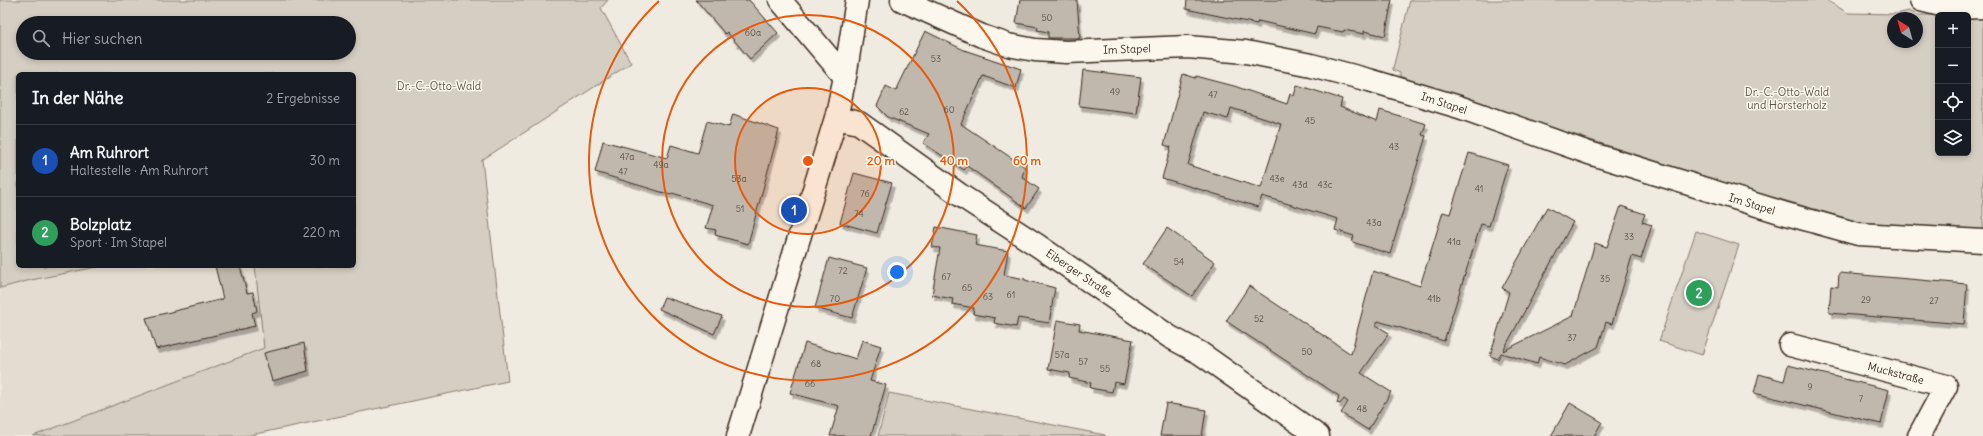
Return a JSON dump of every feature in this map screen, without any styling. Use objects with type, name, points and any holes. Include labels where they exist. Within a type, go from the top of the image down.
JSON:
[{"type":"street","points":[[780,0],[845,77]]},
{"type":"street","points":[[738,436],[836,118],[845,77],[857,0]]},
{"type":"street","name":"Im Stapel","points":[[902,0],[982,36],[1008,45],[1035,50],[1066,52],[1188,47],[1246,52],[1311,65],[1383,84],[1459,107],[1588,152],[1783,213],[1858,234],[1983,241]]},
{"type":"street","points":[[1921,0],[1953,8],[1983,7]]},
{"type":"street","name":"Eiberger Straße","points":[[836,118],[859,124],[960,195],[1044,250],[1170,337],[1200,353],[1318,436]]},
{"type":"street","name":"Muckstraße","points":[[1790,345],[1946,386],[1919,436]]},
{"type":"shaded area","points":[[76,268],[255,268],[265,348],[33,436],[0,436],[0,288]]},
{"type":"green space","name":"Dr.-C.-Otto-Wald","points":[[0,0],[608,0],[601,8],[631,63],[482,160],[508,381],[246,436],[33,436],[264,348],[255,268],[356,268],[356,72],[16,72],[16,268],[92,268],[31,280],[0,288]]},
{"type":"green space","name":"Dr.-C.-Otto-Wald und Hörsterholz","points":[[1410,0],[1826,0],[1848,13],[1887,14],[1887,48],[1923,48],[1923,15],[1935,15],[1935,156],[1971,156],[1971,12],[1983,1],[1983,231],[1859,222],[1731,185],[1400,79],[1400,73],[1393,70]]},
{"type":"green space","points":[[1696,231],[1739,245],[1702,355],[1659,341]]},
{"type":"green space","points":[[889,393],[1105,435],[1105,436],[878,436]]},
{"type":"building","points":[[696,0],[749,0],[778,33],[750,59],[727,32],[725,34]]},
{"type":"building","points":[[1020,0],[1077,0],[1080,38],[1048,38],[1048,32],[1037,30],[1038,27],[1016,23]]},
{"type":"building","points":[[1187,0],[1392,0],[1385,36],[1364,31],[1364,34],[1317,27],[1315,34],[1258,21],[1257,24],[1186,9]]},
{"type":"building","points":[[925,31],[964,50],[1021,69],[1016,88],[983,76],[961,124],[1025,167],[1022,177],[1039,189],[1026,208],[967,166],[964,170],[923,143],[929,134],[888,117],[877,106],[886,86],[896,91]]},
{"type":"building","points":[[1083,70],[1141,77],[1136,113],[1079,106]]},
{"type":"building","points":[[1183,74],[1234,86],[1287,104],[1290,94],[1294,96],[1297,85],[1342,99],[1340,107],[1377,122],[1380,110],[1426,124],[1422,135],[1426,136],[1390,254],[1352,242],[1354,236],[1335,230],[1338,219],[1262,196],[1258,207],[1162,178],[1171,147],[1164,145]],"holes":[[[1231,108],[1281,124],[1261,188],[1188,165],[1203,112],[1228,119]]]},
{"type":"building","points":[[733,114],[779,130],[748,244],[715,235],[716,230],[706,228],[713,205],[672,193],[671,195],[595,172],[603,141],[667,158],[671,145],[698,153],[707,121],[729,127]]},
{"type":"building","points":[[1469,153],[1508,165],[1489,226],[1481,224],[1444,341],[1378,321],[1376,325],[1389,333],[1361,373],[1391,392],[1368,430],[1341,413],[1348,402],[1344,399],[1340,404],[1337,403],[1339,396],[1226,321],[1249,286],[1351,354],[1373,271],[1420,286],[1443,212],[1450,214]]},
{"type":"building","points":[[854,173],[892,183],[877,233],[840,223]]},
{"type":"building","points":[[1621,206],[1645,214],[1642,222],[1652,225],[1641,259],[1632,256],[1612,324],[1606,322],[1598,347],[1565,365],[1539,357],[1537,364],[1501,353],[1498,359],[1490,356],[1509,292],[1502,288],[1547,207],[1573,222],[1503,351],[1573,316],[1595,243],[1607,247]]},
{"type":"building","points":[[936,227],[977,235],[975,245],[1008,251],[1004,275],[1025,279],[1055,288],[1049,323],[1018,318],[1016,327],[994,323],[995,318],[973,314],[974,308],[952,304],[953,299],[932,295],[940,248],[932,247]]},
{"type":"building","points":[[1167,228],[1215,262],[1192,296],[1143,264]]},
{"type":"building","points":[[829,258],[867,268],[852,318],[815,308]]},
{"type":"building","points":[[215,268],[241,268],[247,293],[253,292],[257,311],[252,313],[255,326],[156,349],[146,318],[223,299]]},
{"type":"building","points":[[1839,273],[1967,284],[1964,324],[1829,313],[1831,286],[1838,287]]},
{"type":"building","points":[[664,297],[722,316],[714,334],[659,309]]},
{"type":"building","points":[[1057,320],[1080,324],[1079,330],[1133,340],[1124,384],[1114,382],[1112,392],[1090,388],[1091,383],[1069,378],[1070,373],[1048,369]]},
{"type":"building","points":[[862,340],[881,346],[870,381],[886,385],[871,436],[830,436],[839,406],[790,393],[805,343],[856,359]]},
{"type":"building","points":[[304,343],[308,371],[272,381],[264,353]]},
{"type":"building","points":[[1788,365],[1889,390],[1881,424],[1754,393],[1759,374],[1784,381]]},
{"type":"building","points":[[1166,403],[1206,410],[1202,436],[1160,436]]},
{"type":"building","points":[[1570,403],[1602,422],[1594,436],[1551,436]]},
{"type":"place","name":"Am Ruhrort","points":[[794,210]]},
{"type":"place","name":"Bolzplatz","points":[[1699,293]]}]
